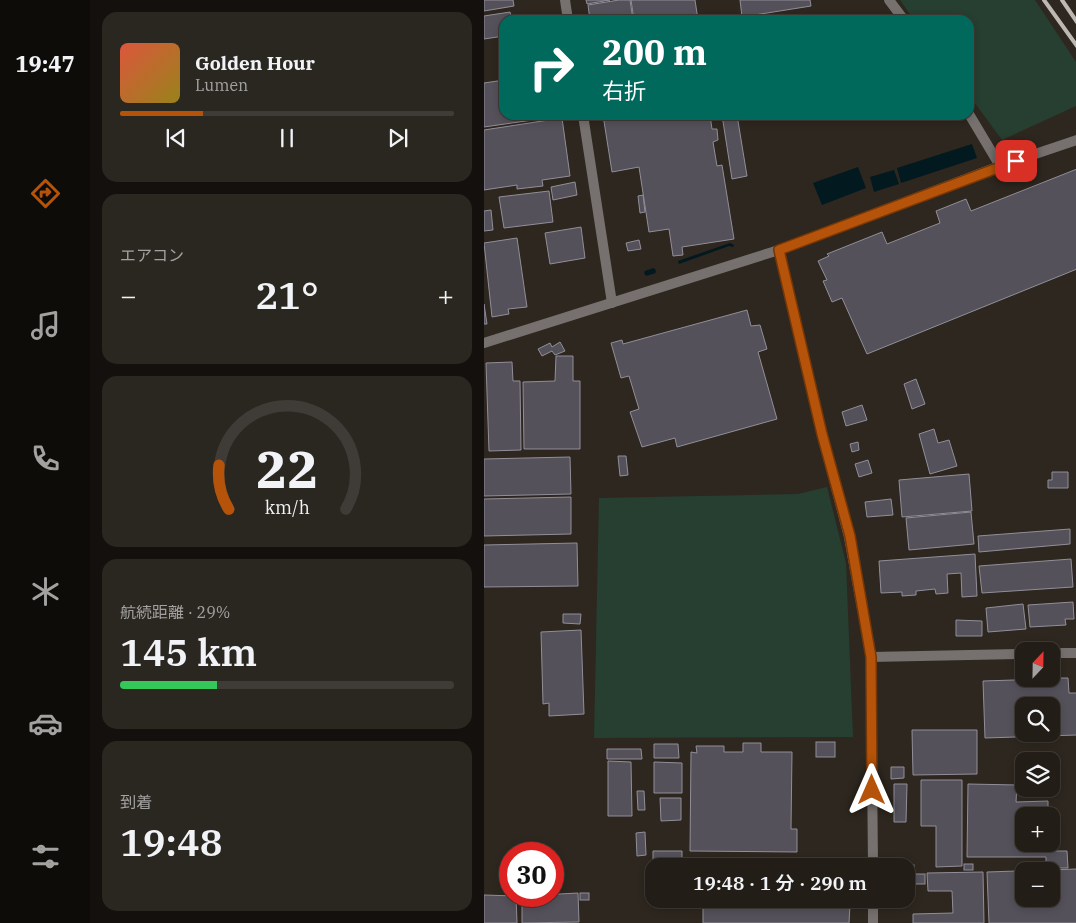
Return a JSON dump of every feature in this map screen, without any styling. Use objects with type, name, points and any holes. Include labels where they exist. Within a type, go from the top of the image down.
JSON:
[{"type":"street","points":[[565,0],[567,15]]},
{"type":"street","points":[[889,0],[900,15]]},
{"type":"street","points":[[584,120],[612,303]]},
{"type":"street","points":[[973,120],[1000,166]]},
{"type":"street","points":[[484,343],[779,250],[1000,166],[1076,140]]},
{"type":"street","points":[[779,250],[822,434],[850,536],[871,657],[873,858]]},
{"type":"street","points":[[1060,653],[1076,653]]},
{"type":"street","points":[[871,657],[1015,654]]},
{"type":"street","points":[[873,908],[873,923]]},
{"type":"green space","points":[[900,0],[1035,0],[1076,62],[1076,106],[1002,140],[974,102],[974,15],[910,15]]},
{"type":"green space","points":[[827,487],[846,563],[853,737],[594,738],[599,498],[798,494]]},
{"type":"water","points":[[972,144],[977,158],[901,183],[897,168]]},
{"type":"water","points":[[858,167],[866,188],[822,205],[813,183]]},
{"type":"water","points":[[894,170],[899,184],[874,192],[870,177]]},
{"type":"water","points":[[730,243],[734,245],[733,247],[729,246],[679,264],[678,261]]},
{"type":"building","points":[[484,0],[513,0],[514,6],[484,11]]},
{"type":"building","points":[[586,0],[610,0],[587,4]]},
{"type":"building","points":[[630,0],[632,15],[589,15],[588,5]]},
{"type":"building","points":[[631,0],[695,0],[697,15],[633,15]]},
{"type":"building","points":[[740,0],[810,0],[811,6],[755,15],[742,15]]},
{"type":"building","points":[[510,12],[511,15],[499,15],[499,37],[484,39],[484,16]]},
{"type":"building","points":[[499,81],[499,120],[533,120],[484,127],[484,83]]},
{"type":"building","points":[[549,120],[562,120],[570,176],[542,180],[543,186],[517,189],[517,185],[484,190],[484,130]]},
{"type":"building","points":[[604,120],[711,120],[712,129],[717,129],[718,140],[713,142],[717,166],[722,165],[734,239],[682,247],[683,255],[673,256],[669,229],[649,232],[639,167],[612,172]]},
{"type":"building","points":[[723,120],[738,120],[747,176],[732,179]]},
{"type":"building","points":[[1077,169],[1077,269],[867,354],[842,298],[832,302],[823,281],[827,280],[818,261],[829,256],[827,254],[882,232],[887,244],[940,223],[936,211],[966,199],[971,211]]},
{"type":"building","points":[[575,182],[577,195],[553,200],[551,187]]},
{"type":"building","points":[[549,191],[553,222],[504,228],[499,197]]},
{"type":"building","points":[[643,195],[645,212],[640,213],[638,196]]},
{"type":"building","points":[[491,210],[493,230],[484,231],[484,211]]},
{"type":"building","points":[[581,227],[585,258],[550,264],[545,233]]},
{"type":"building","points":[[517,238],[527,307],[508,309],[509,314],[492,317],[484,243]]},
{"type":"building","points":[[639,240],[641,249],[628,251],[626,243]]},
{"type":"building","points":[[484,304],[487,324],[484,324]]},
{"type":"building","points":[[747,310],[751,326],[760,325],[767,349],[758,352],[777,419],[677,447],[675,438],[642,447],[630,412],[639,409],[629,376],[621,378],[611,343],[622,340],[623,344]]},
{"type":"building","points":[[560,342],[565,351],[555,355],[552,351],[542,356],[538,349],[550,343],[552,347]]},
{"type":"building","points":[[556,356],[573,356],[573,381],[580,381],[580,449],[524,449],[523,382],[555,381]]},
{"type":"building","points":[[512,362],[513,381],[520,381],[521,450],[489,451],[486,363]]},
{"type":"building","points":[[916,379],[925,404],[912,409],[904,384]]},
{"type":"building","points":[[862,405],[867,420],[846,426],[842,412]]},
{"type":"building","points":[[934,429],[938,443],[949,440],[957,466],[930,474],[919,434]]},
{"type":"building","points":[[858,442],[859,450],[852,452],[850,444]]},
{"type":"building","points":[[618,456],[626,456],[628,475],[620,476]]},
{"type":"building","points":[[570,457],[571,494],[484,496],[484,459]]},
{"type":"building","points":[[868,460],[872,473],[859,477],[855,464]]},
{"type":"building","points":[[1052,472],[1068,472],[1068,488],[1048,488],[1048,480],[1052,480]]},
{"type":"building","points":[[969,474],[972,511],[902,517],[899,480]]},
{"type":"building","points":[[571,497],[571,534],[484,536],[484,499]]},
{"type":"building","points":[[891,499],[893,515],[867,517],[865,502]]},
{"type":"building","points":[[971,512],[974,544],[909,550],[906,518]]},
{"type":"building","points":[[1070,529],[1070,544],[979,552],[978,536]]},
{"type":"building","points":[[577,543],[578,586],[484,587],[484,545]]},
{"type":"building","points":[[975,554],[977,596],[962,597],[961,573],[947,574],[948,593],[936,594],[935,589],[916,591],[916,595],[902,596],[902,592],[881,593],[879,561]]},
{"type":"building","points":[[1071,559],[1073,587],[982,593],[979,566]]},
{"type":"building","points":[[1073,602],[1074,619],[1065,619],[1066,625],[1030,627],[1028,605]]},
{"type":"building","points":[[1023,604],[1026,629],[988,632],[986,608]]},
{"type":"building","points":[[563,614],[581,614],[580,624],[563,623]]},
{"type":"building","points":[[956,620],[982,621],[982,636],[956,636]]},
{"type":"building","points":[[581,630],[584,714],[549,716],[549,703],[543,704],[541,632]]},
{"type":"building","points":[[1060,678],[1068,678],[1069,693],[1077,693],[1077,735],[1060,736],[1060,697],[1015,697],[1015,737],[985,738],[983,681],[1015,680],[1015,688],[1060,688]]},
{"type":"building","points":[[912,730],[977,730],[977,774],[913,775]]},
{"type":"building","points":[[816,742],[835,742],[835,757],[816,757]]},
{"type":"building","points":[[743,743],[761,743],[761,752],[792,752],[791,829],[797,829],[797,852],[690,851],[691,752],[697,753],[696,746],[724,746],[724,752],[743,752]]},
{"type":"building","points":[[654,744],[678,744],[679,758],[654,758]]},
{"type":"building","points":[[607,749],[641,749],[642,759],[607,759]]},
{"type":"building","points":[[608,761],[631,762],[632,816],[608,816]]},
{"type":"building","points":[[654,762],[682,763],[682,793],[654,793]]},
{"type":"building","points":[[891,767],[904,767],[904,778],[891,779]]},
{"type":"building","points":[[921,780],[962,780],[962,866],[936,867],[936,826],[921,826]]},
{"type":"building","points":[[894,784],[907,784],[906,822],[894,822]]},
{"type":"building","points":[[968,784],[1015,785],[1016,802],[1048,801],[1048,807],[1015,807],[1015,852],[1067,851],[1068,868],[1060,868],[1060,862],[1046,862],[1046,857],[967,857]]},
{"type":"building","points":[[637,791],[644,791],[645,810],[638,810]]},
{"type":"building","points":[[660,798],[681,798],[681,820],[661,821]]},
{"type":"building","points":[[645,832],[646,855],[637,856],[636,833]]},
{"type":"building","points":[[653,851],[682,851],[682,858],[653,858]]},
{"type":"building","points":[[964,864],[973,864],[973,870],[964,870]]},
{"type":"building","points":[[1077,869],[1077,923],[989,923],[987,872],[1015,871],[1015,907],[1060,907],[1060,870]]},
{"type":"building","points":[[983,872],[984,923],[913,923],[913,914],[953,913],[952,891],[928,891],[927,873]]},
{"type":"building","points":[[915,874],[925,874],[925,884],[915,884]]},
{"type":"building","points":[[578,893],[579,922],[522,923],[522,907],[564,907],[564,894]]},
{"type":"building","points":[[580,893],[589,893],[589,900],[580,900]]},
{"type":"building","points":[[484,895],[499,895],[499,907],[516,907],[517,923],[484,923]]},
{"type":"building","points":[[703,908],[850,908],[849,923],[703,923]]},
{"type":"waterway","points":[[647,273],[653,271]]},
{"type":"railway","points":[[1044,0],[1077,46]]},
{"type":"railway","points":[[1062,0],[1077,22]]},
{"type":"route","points":[[872,790],[871,657],[850,536],[822,434],[779,250],[1016,161]]}]
